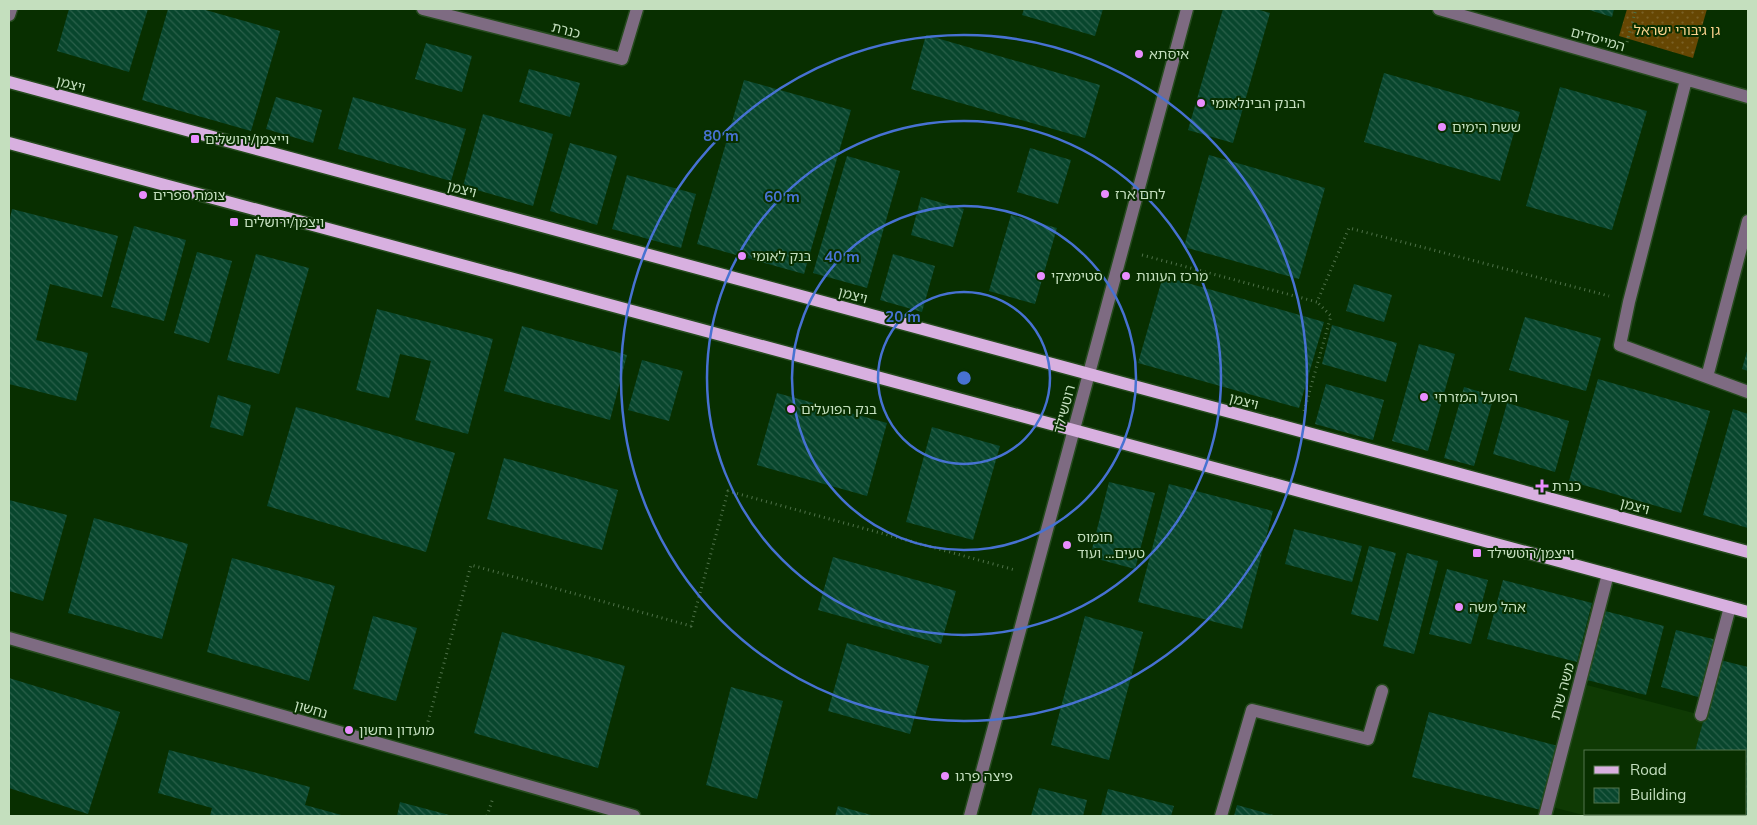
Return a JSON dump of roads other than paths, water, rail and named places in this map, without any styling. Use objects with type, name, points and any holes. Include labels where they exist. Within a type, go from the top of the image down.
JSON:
[{"type":"main road","name":"ויצמן","points":[[9,82],[1748,552]]},
{"type":"main road","points":[[9,143],[1748,612]]},
{"type":"street","points":[[9,15],[11,9]]},
{"type":"street","name":"כנרת","points":[[423,9],[622,59],[637,9]]},
{"type":"street","name":"רוטשילד","points":[[970,816],[1187,9]]},
{"type":"street","name":"המייסדים","points":[[1438,9],[1748,98]]},
{"type":"street","points":[[1686,80],[1629,302],[1620,345],[1748,392]]},
{"type":"street","points":[[1707,377],[1748,220]]},
{"type":"street","name":"משה שרת","points":[[1545,816],[1608,574]]},
{"type":"street","points":[[1701,715],[1730,607]]},
{"type":"street","name":"נחשון","points":[[9,638],[634,816]]},
{"type":"street","points":[[1221,816],[1252,710],[1368,739],[1382,691]]},
{"type":"place","name":"איסתא","points":[[1139,54]]},
{"type":"place","name":"הבנק הבינלאומי","points":[[1201,103]]},
{"type":"place","name":"ששת הימים","points":[[1442,127]]},
{"type":"place","name":"וייצמן/ירושלים","points":[[195,139]]},
{"type":"place","name":"לחם ארז","points":[[1105,194]]},
{"type":"place","name":"צומת ספרים","points":[[143,195]]},
{"type":"place","name":"ויצמן/ירושלים","points":[[234,222]]},
{"type":"place","name":"בנק לאומי","points":[[742,256]]},
{"type":"place","name":"סטימצקי","points":[[1041,276]]},
{"type":"place","name":"מרכז העוגות","points":[[1126,276]]},
{"type":"place","name":"הפועל המזרחי","points":[[1424,397]]},
{"type":"place","name":"בנק הפועלים","points":[[791,409]]},
{"type":"place","name":"כנרת","points":[[1542,486]]},
{"type":"place","name":"חומוס טעים... ועוד","points":[[1067,545]]},
{"type":"place","name":"וייצמן/רוטשילד","points":[[1477,553]]},
{"type":"place","name":"אהל משה","points":[[1459,607]]},
{"type":"place","name":"מועדון נחשון","points":[[349,730]]},
{"type":"place","name":"פיצה פרגו","points":[[945,776]]},
{"type":"park label","name":"גן גיבורי ישראל","points":[[1677,30]]}]
